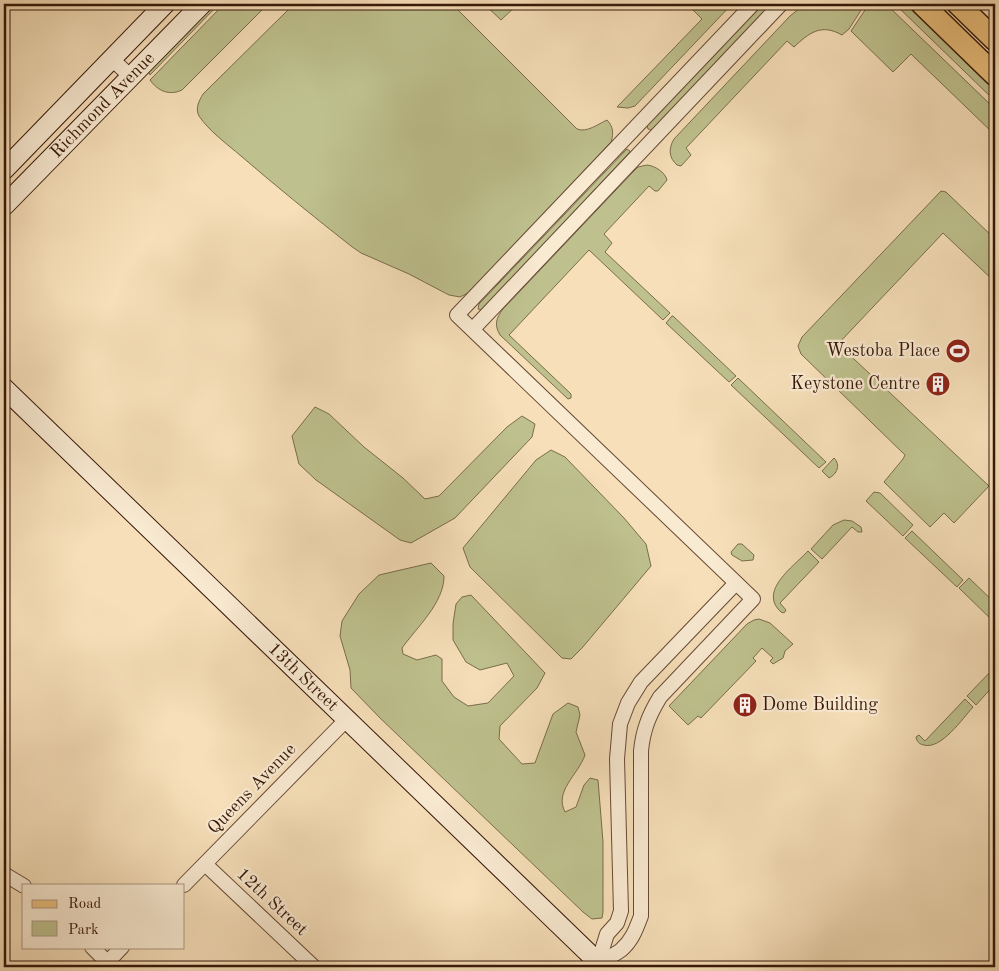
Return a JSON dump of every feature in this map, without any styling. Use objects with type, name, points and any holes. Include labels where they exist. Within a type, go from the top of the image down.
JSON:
[{"type":"main road","points":[[922,4],[995,75]]},
{"type":"main road","points":[[958,4],[995,40]]},
{"type":"street","name":"Richmond Avenue","points":[[4,170],[165,4]]},
{"type":"street","name":"Richmond Avenue","points":[[4,206],[202,4]]},
{"type":"street","points":[[599,966],[621,950],[632,938],[641,916],[641,751],[643,732],[650,712],[660,697],[753,599],[457,315],[753,4]]},
{"type":"street","points":[[473,329],[781,4]]},
{"type":"street","points":[[770,16],[789,4]]},
{"type":"street","points":[[112,59],[131,77]]},
{"type":"street","name":"13th Street","points":[[4,388],[599,966]]},
{"type":"street","points":[[599,966],[607,934],[617,923],[621,911],[617,759],[620,724],[628,703],[641,682],[736,584]]},
{"type":"street","name":"Queens Avenue","points":[[185,884],[346,720]]},
{"type":"street","name":"12th Street","points":[[205,864],[314,967]]},
{"type":"street","points":[[4,874],[22,885]]},
{"type":"street","points":[[93,948],[105,965],[121,948]]},
{"type":"green space","points":[[213,4],[219,4],[150,75],[148,71]]},
{"type":"green space","points":[[224,4],[268,4],[182,90],[173,93],[160,90],[150,80]]},
{"type":"green space","points":[[294,4],[452,4],[577,129],[589,129],[607,120],[612,130],[611,142],[470,292],[460,297],[449,295],[409,274],[361,253],[351,246],[224,142],[199,116],[197,107],[203,94]]},
{"type":"green space","points":[[484,4],[518,4],[501,20]]},
{"type":"green space","points":[[687,4],[732,4],[635,106],[628,108],[617,107],[702,19]]},
{"type":"green space","points":[[763,4],[771,4],[652,130],[648,129],[647,126]]},
{"type":"green space","points":[[805,4],[865,4],[849,29],[842,35],[835,31],[822,30],[810,34],[794,47],[787,41],[686,148],[691,155],[681,166],[677,165],[670,153],[674,139],[790,16]]},
{"type":"green space","points":[[869,4],[886,4],[995,109],[995,135],[911,54],[893,72],[851,31]]},
{"type":"green space","points":[[895,4],[910,4],[995,87],[995,101]]},
{"type":"green space","points":[[627,149],[630,151],[629,153],[482,310],[478,309],[479,304]]},
{"type":"green space","points":[[647,165],[659,170],[667,180],[658,191],[649,186],[604,234],[612,243],[605,252],[670,313],[663,320],[589,250],[509,335],[571,394],[571,398],[568,399],[500,335],[496,325],[497,319],[503,309],[634,171],[638,167]]},
{"type":"green space","points":[[941,191],[946,192],[995,239],[995,282],[943,233],[838,344],[989,486],[954,523],[944,513],[930,527],[884,482],[905,455],[801,354],[798,346],[802,337]]},
{"type":"green space","points":[[672,316],[736,376],[729,382],[666,323]]},
{"type":"green space","points":[[738,378],[826,462],[819,468],[731,385]]},
{"type":"green space","points":[[315,407],[329,414],[364,447],[403,478],[425,499],[439,496],[507,427],[522,416],[535,424],[532,437],[455,518],[411,543],[400,540],[316,480],[299,464],[292,436]]},
{"type":"green space","points":[[551,450],[565,457],[624,518],[646,544],[651,566],[571,659],[562,658],[470,567],[463,548],[536,460]]},
{"type":"green space","points":[[834,458],[838,466],[834,474],[829,478],[822,471]]},
{"type":"green space","points":[[874,492],[880,493],[913,525],[903,536],[866,501]]},
{"type":"green space","points":[[844,520],[852,521],[861,527],[862,532],[858,532],[852,527],[822,559],[811,549],[833,525]]},
{"type":"green space","points":[[912,531],[963,580],[957,587],[905,538]]},
{"type":"green space","points":[[738,544],[742,544],[754,555],[753,560],[742,561],[732,555],[731,552]]},
{"type":"green space","points":[[808,551],[819,562],[780,603],[786,610],[784,613],[781,612],[775,604],[773,596],[775,588],[787,572]]},
{"type":"green space","points":[[431,563],[444,576],[440,596],[402,648],[403,654],[417,660],[436,655],[442,659],[442,681],[454,697],[468,706],[488,703],[514,676],[507,663],[480,670],[466,662],[453,640],[456,604],[462,597],[471,595],[545,673],[537,688],[500,726],[499,739],[522,764],[535,763],[553,714],[568,703],[578,707],[580,715],[576,732],[585,755],[568,783],[562,797],[562,804],[565,812],[576,807],[584,785],[590,778],[598,780],[603,842],[602,918],[592,919],[583,912],[351,688],[350,670],[340,636],[342,621],[359,594],[379,575]]},
{"type":"green space","points":[[969,578],[995,603],[995,623],[959,588]]},
{"type":"green space","points":[[759,619],[770,623],[793,644],[785,651],[783,658],[773,664],[770,661],[773,658],[762,648],[753,658],[756,661],[701,718],[698,716],[688,725],[669,706],[747,624]]},
{"type":"green space","points":[[995,667],[995,684],[976,705],[967,696]]},
{"type":"green space","points":[[965,699],[973,707],[951,732],[937,743],[924,745],[919,743],[916,737],[919,735],[925,741]]},
{"type":"place","name":"Westoba Place","points":[[958,351]]},
{"type":"place","name":"Keystone Centre","points":[[938,384]]},
{"type":"place","name":"Dome Building","points":[[745,705]]}]
